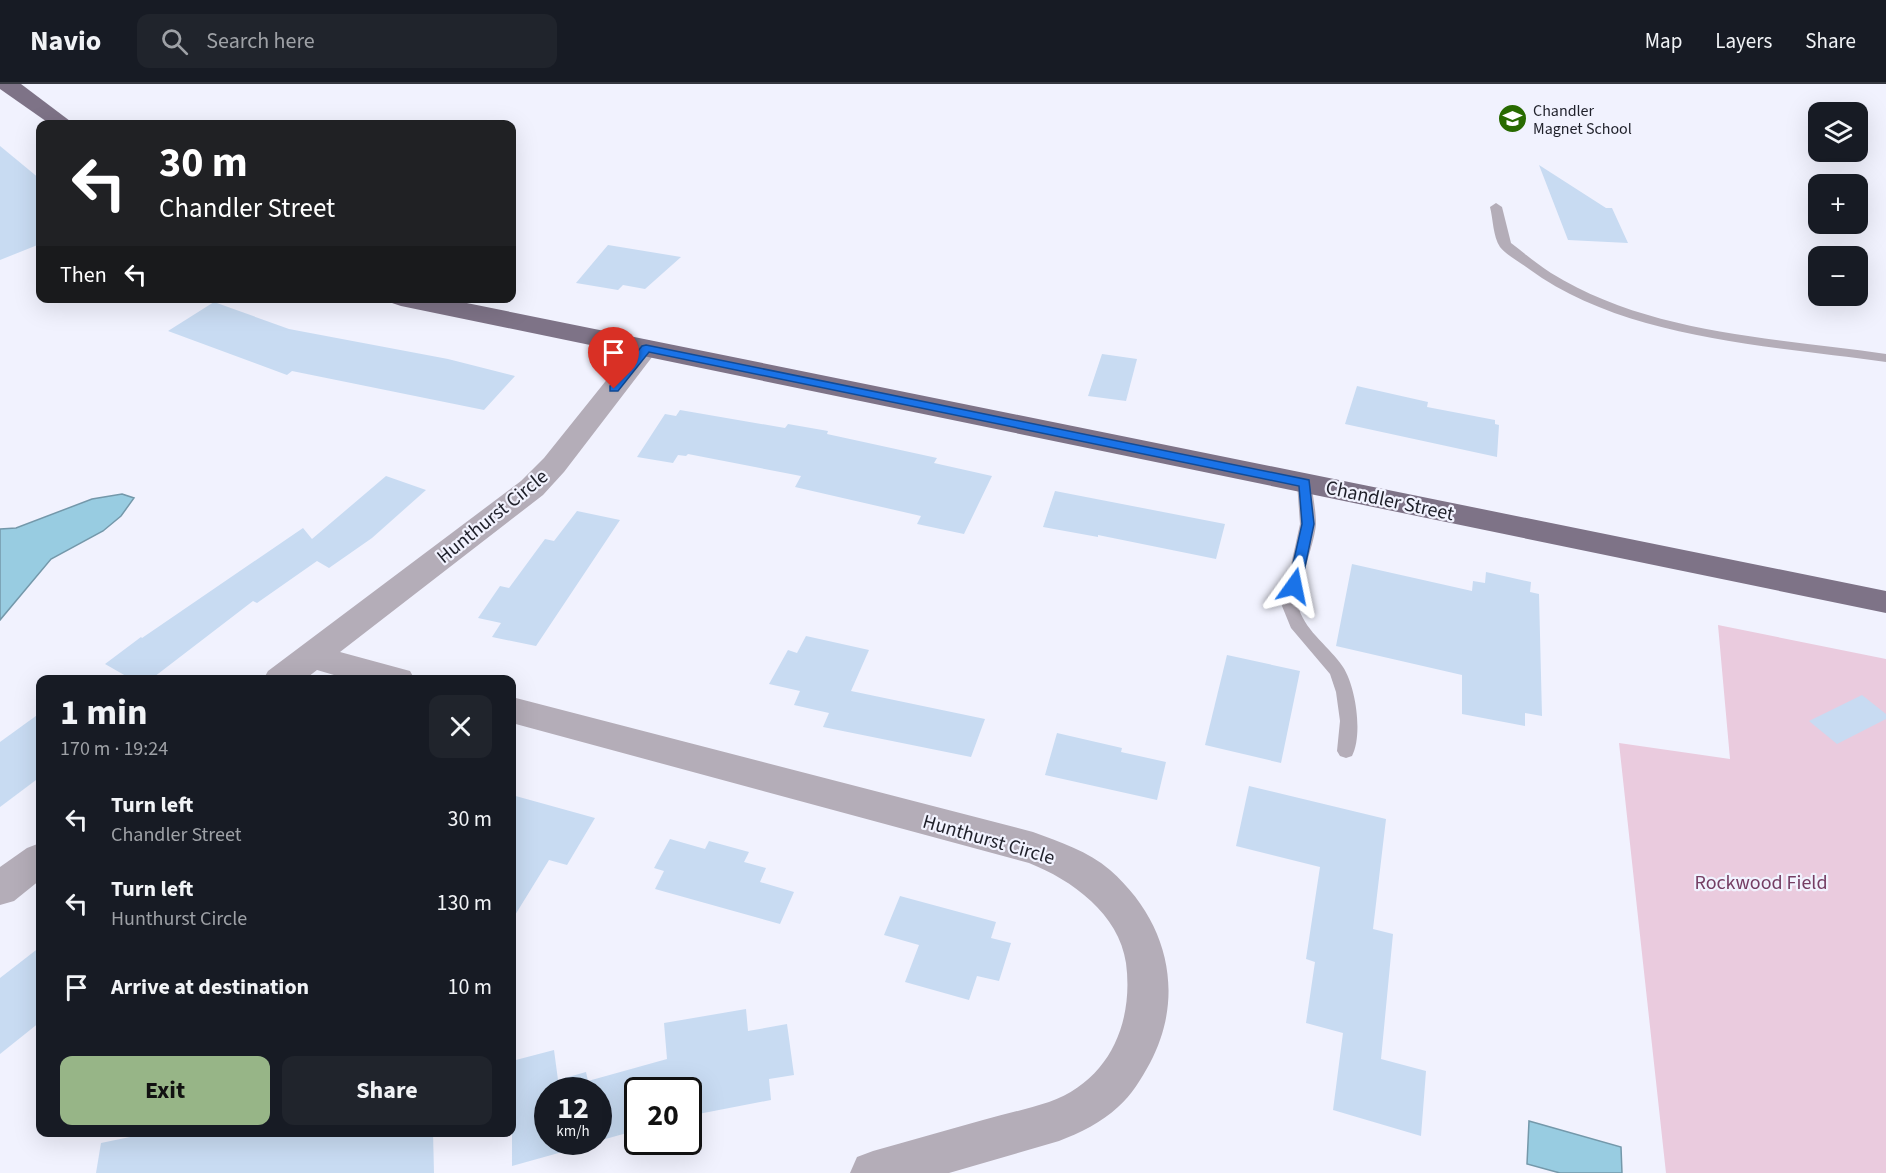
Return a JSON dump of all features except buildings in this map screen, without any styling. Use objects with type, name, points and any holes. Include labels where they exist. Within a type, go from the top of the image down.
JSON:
[{"type":"main road","points":[[7,84],[57,120]]},
{"type":"main road","name":"Chandler Street","points":[[426,303],[1886,602]]},
{"type":"street","name":"Hunthurst Circle","points":[[286,675],[532,488],[554,465],[646,348]]},
{"type":"street","points":[[311,656],[380,675]]},
{"type":"street","name":"Hunthurst Circle","points":[[516,711],[1033,848],[1056,856],[1097,881],[1128,916],[1147,959],[1150,982],[1149,1006],[1145,1029],[1136,1052],[1104,1092],[1059,1120],[873,1173]]},
{"type":"street","points":[[0,889],[36,862]]},
{"type":"lane","points":[[1496,207],[1505,245],[1548,276],[1599,302],[1642,318],[1683,329],[1886,358]]},
{"type":"lane","points":[[1305,483],[1308,524],[1290,606],[1298,624],[1337,671],[1345,692],[1349,721],[1346,751]]},
{"type":"green space","name":"Rockwood Field","points":[[1718,625],[1886,659],[1886,1173],[1666,1173],[1619,743],[1730,759]]},
{"type":"water","points":[[122,494],[134,498],[121,516],[103,531],[51,559],[0,620],[0,529],[16,528],[92,499]]},
{"type":"water","points":[[1529,1121],[1621,1147],[1622,1173],[1560,1173],[1527,1164]]},
{"type":"place","name":"Chandler Magnet School","points":[[1512,119]]},
{"type":"route","points":[[614,389],[646,348],[1305,483],[1308,524],[1294,586]]}]
